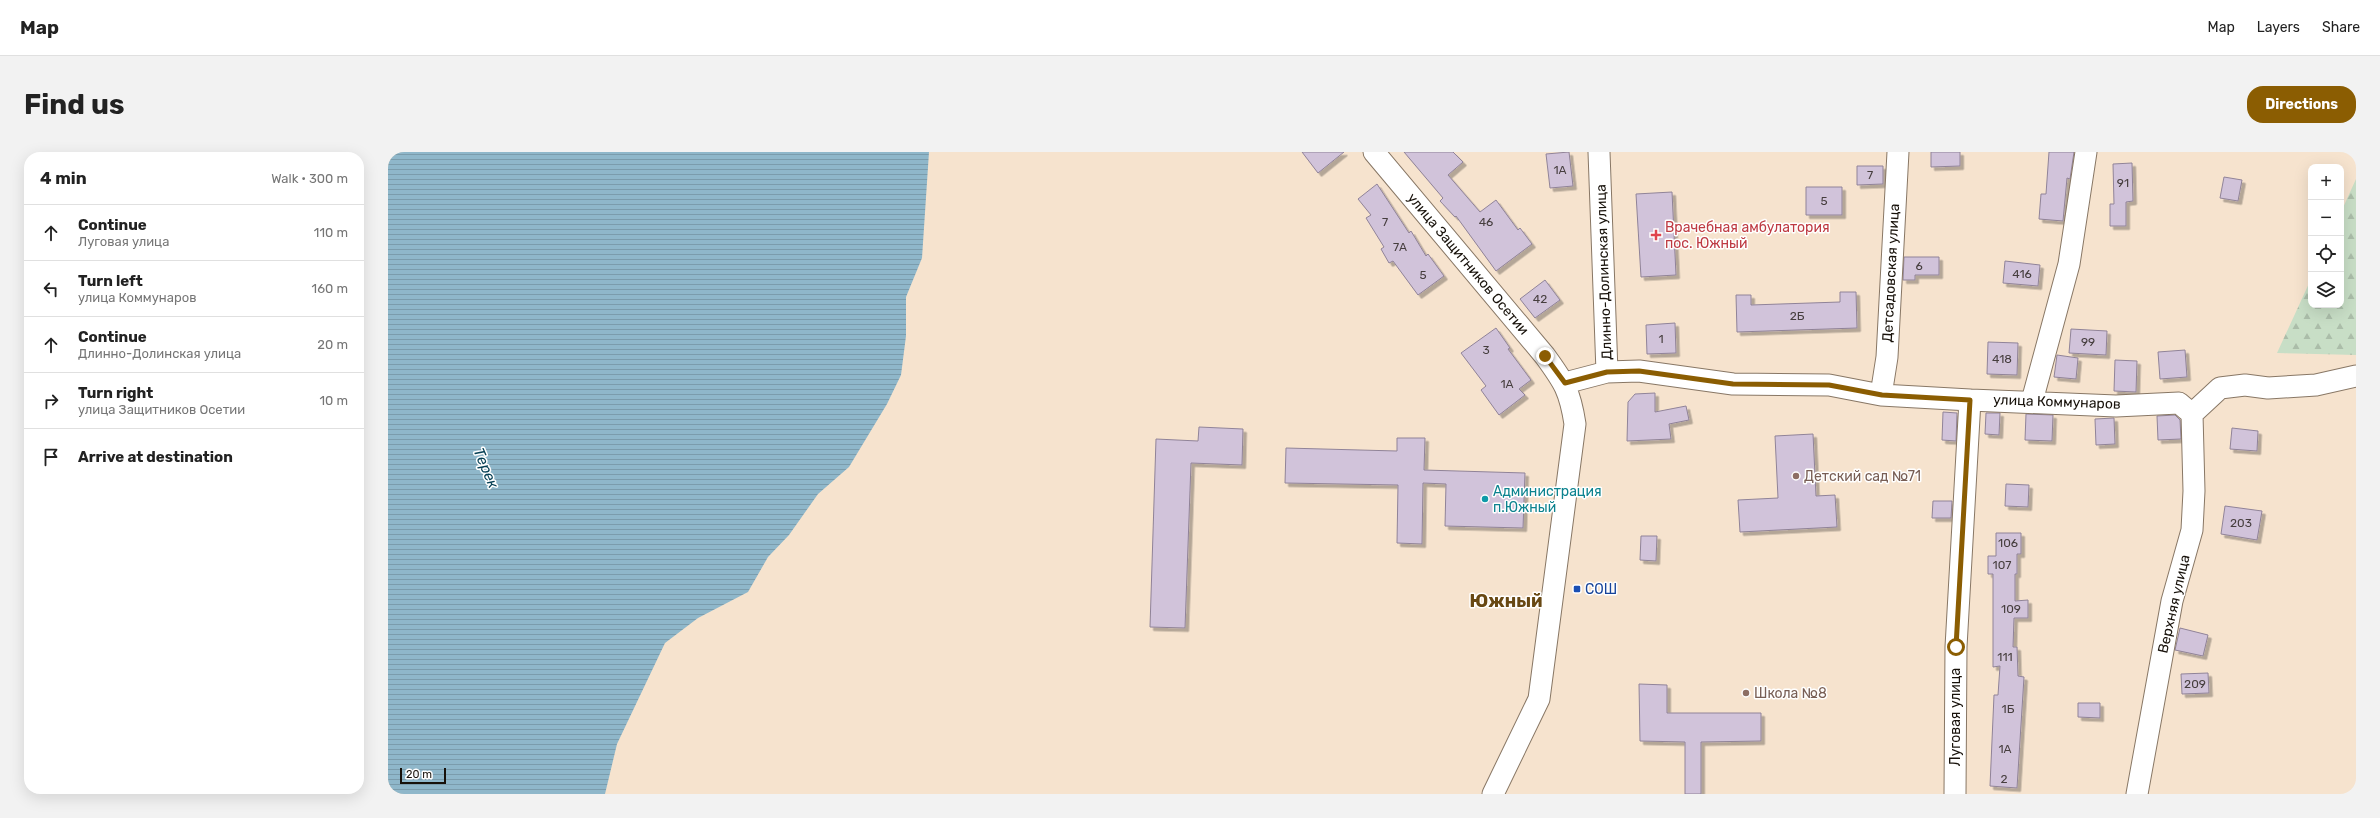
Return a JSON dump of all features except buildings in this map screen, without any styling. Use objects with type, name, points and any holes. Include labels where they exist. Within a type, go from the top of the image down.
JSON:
[{"type":"street","name":"улица Защитников Осетии","points":[[1374,152],[1545,356],[1565,383],[1575,424],[1539,699],[1493,794]]},
{"type":"street","name":"Длинно-Долинская улица","points":[[1565,383],[1607,372],[1600,152]]},
{"type":"street","name":"Детсадовская улица","points":[[1882,395],[1887,357],[1898,152]]},
{"type":"street","points":[[2032,401],[2069,264],[2086,152]]},
{"type":"street","name":"улица Коммунаров","points":[[1607,372],[1639,371],[1733,384],[1829,385],[1882,395],[1970,400],[2032,401],[2116,406],[2179,403],[2192,414]]},
{"type":"street","points":[[2192,414],[2220,388],[2245,385],[2268,388],[2316,385],[2356,376]]},
{"type":"street","name":"Луговая улица","points":[[1955,794],[1956,647],[1970,400]]},
{"type":"street","name":"Верхняя улица","points":[[2137,794],[2172,601],[2192,530],[2194,491],[2192,414]]},
{"type":"green space","points":[[2356,179],[2356,355],[2277,353],[2308,286],[2308,308],[2344,308],[2344,205]]},
{"type":"water","name":"Терек","points":[[388,152],[929,152],[922,258],[906,297],[906,336],[901,375],[887,404],[849,467],[818,494],[789,535],[768,557],[748,592],[698,618],[665,643],[617,744],[605,794],[388,794]]},
{"type":"place","name":"Врачебная амбулатория пос. Южный","points":[[1656,235]]},
{"type":"place","name":"Детский сад №71","points":[[1796,476]]},
{"type":"place","name":"Администрация п.Южный","points":[[1485,499]]},
{"type":"place","name":"СОШ","points":[[1577,589]]},
{"type":"place","name":"Школа №8","points":[[1746,693]]},
{"type":"district","name":"Южный","points":[[1506,601]]},
{"type":"route","points":[[1545,356],[1565,383],[1607,372],[1639,371],[1733,384],[1829,385],[1882,395],[1970,400],[1956,647]]}]
